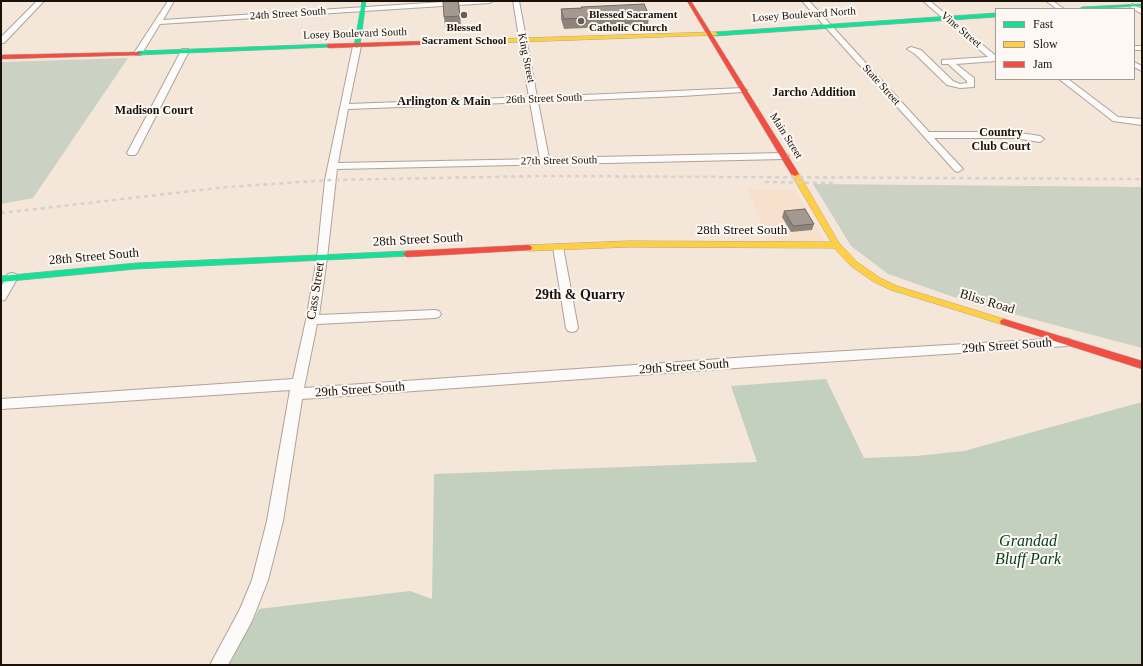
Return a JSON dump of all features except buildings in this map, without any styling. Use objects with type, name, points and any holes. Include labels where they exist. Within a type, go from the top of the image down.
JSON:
[{"type":"street","points":[[1,41],[41,1]]},
{"type":"street","points":[[138,53],[171,1]]},
{"type":"street","name":"24th Street South","points":[[158,22],[364,5],[490,1]]},
{"type":"street","name":"King Street","points":[[516,1],[545,162]]},
{"type":"street","name":"Main Street","points":[[689,1],[836,244]]},
{"type":"street","name":"State Street","points":[[805,1],[958,169]]},
{"type":"street","name":"Vine Street","points":[[926,1],[995,58]]},
{"type":"street","points":[[1049,1],[1060,8]]},
{"type":"street","name":"Cass Street","points":[[219,665],[246,615],[260,580],[275,521],[297,389],[312,320],[322,258],[330,180],[334,166],[364,5]]},
{"type":"street","points":[[1099,8],[1142,5]]},
{"type":"street","points":[[1132,6],[1142,12]]},
{"type":"street","name":"Losey Boulevard North","points":[[709,34],[995,15]]},
{"type":"street","name":"Losey Boulevard South","points":[[1,57],[709,34]]},
{"type":"street","points":[[911,49],[918,52],[950,83],[960,86],[971,85],[971,80],[950,62]]},
{"type":"street","points":[[132,153],[185,51]]},
{"type":"street","points":[[930,64],[995,59]]},
{"type":"street","points":[[1064,80],[1116,119],[1142,122]]},
{"type":"street","name":"26th Street South","points":[[344,107],[743,90]]},
{"type":"street","points":[[927,135],[1014,135],[1040,139]]},
{"type":"street","name":"27th Street South","points":[[334,166],[784,156]]},
{"type":"street","name":"28th Street South","points":[[7,278],[136,266],[629,244],[836,244]]},
{"type":"street","name":"Bliss Road","points":[[836,244],[864,273],[894,288],[1142,365]]},
{"type":"street","points":[[558,247],[572,328]]},
{"type":"street","points":[[1,297],[7,278]]},
{"type":"street","points":[[312,320],[435,314]]},
{"type":"street","name":"29th Street South","points":[[1,404],[297,389],[1071,342]]},
{"type":"shaded area","points":[[128,58],[33,198],[1,204],[1,62]]},
{"type":"shaded area","points":[[813,184],[1142,187],[1142,348],[968,302],[888,274],[851,246]]},
{"type":"shaded area","points":[[747,189],[795,190],[824,239],[822,241],[769,241]]},
{"type":"green space","name":"Grandad Bluff Park","points":[[826,379],[864,458],[916,456],[964,451],[1142,402],[1142,665],[229,665],[259,609],[410,591],[432,599],[434,474],[757,462],[731,386]]},
{"type":"railway","points":[[1,213],[227,187],[330,180],[540,176],[1142,179]]},
{"type":"railway","points":[[765,182],[833,183]]},
{"type":"traffic: fast","points":[[357,46],[364,1]]},
{"type":"traffic: fast","points":[[1097,8],[1142,5]]},
{"type":"traffic: fast","points":[[715,34],[995,15]]},
{"type":"traffic: fast","points":[[138,53],[329,46]]},
{"type":"traffic: fast","points":[[1,279],[136,266],[407,254]]},
{"type":"traffic: slow","points":[[461,42],[715,34]]},
{"type":"traffic: slow","points":[[795,174],[836,245],[854,264],[877,280],[894,288],[1004,322]]},
{"type":"traffic: slow","points":[[528,248],[629,244],[836,245]]},
{"type":"traffic: jam","points":[[689,1],[795,174]]},
{"type":"traffic: jam","points":[[329,46],[461,42]]},
{"type":"traffic: jam","points":[[1,57],[138,53]]},
{"type":"traffic: jam","points":[[407,254],[528,248]]},
{"type":"traffic: jam","points":[[1004,322],[1142,365]]},
{"type":"place","name":"Blessed Sacrament School","points":[[464,15]]},
{"type":"place","name":"Blessed Sacrament Catholic Church","points":[[581,21]]},
{"type":"district","name":"Jarcho Addition","points":[[814,93]]},
{"type":"district","name":"Arlington & Main","points":[[444,102]]},
{"type":"district","name":"Madison Court","points":[[154,111]]},
{"type":"district","name":"Country Club Court","points":[[1001,140]]},
{"type":"district","name":"29th & Quarry","points":[[580,295]]}]
